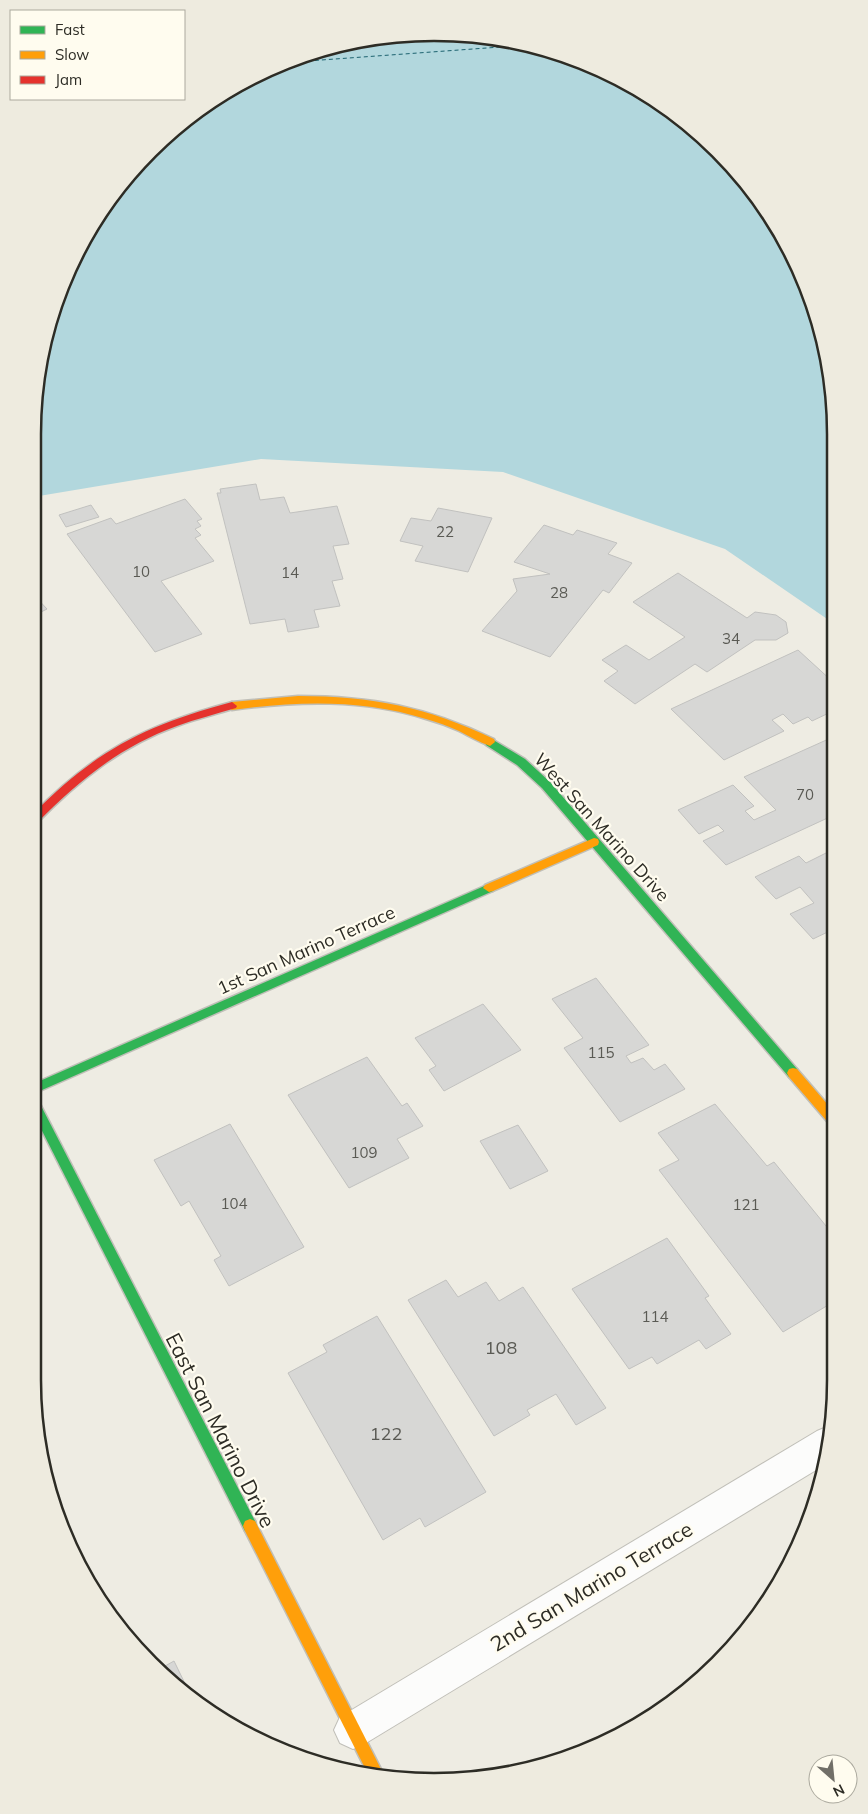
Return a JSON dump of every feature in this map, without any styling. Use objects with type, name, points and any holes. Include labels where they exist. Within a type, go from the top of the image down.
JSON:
[{"type":"street","name":"West San Marino Drive","points":[[41,810],[61,789],[102,755],[146,733],[211,711],[246,704],[288,699],[362,701],[394,707],[453,724],[509,753],[531,771],[642,895],[827,1113]]},
{"type":"street","name":"1st San Marino Terrace","points":[[41,1086],[594,842]]},
{"type":"street","name":"East San Marino Drive","points":[[41,1120],[373,1767]]},
{"type":"street","name":"2nd San Marino Terrace","points":[[353,1730],[820,1448]]},
{"type":"water","points":[[408,42],[460,42],[511,49],[536,55],[584,71],[608,82],[652,107],[673,122],[712,156],[746,195],[761,216],[786,260],[806,308],[813,332],[819,357],[826,408],[827,619],[725,549],[503,472],[261,459],[41,496],[42,408],[49,357],[62,308],[71,284],[82,260],[107,216],[122,195],[156,156],[195,122],[238,94],[284,71],[308,62],[357,49]]},
{"type":"building","points":[[256,484],[260,500],[284,497],[290,513],[337,506],[349,544],[333,546],[343,579],[332,581],[340,606],[314,610],[319,627],[288,632],[285,619],[250,624],[217,493],[221,493],[220,489]]},
{"type":"building","points":[[185,499],[202,519],[197,521],[201,526],[195,529],[201,535],[195,538],[214,561],[161,581],[202,634],[155,652],[67,534],[111,518],[116,524]]},
{"type":"building","points":[[91,505],[99,517],[66,527],[59,515]]},
{"type":"building","points":[[438,508],[492,518],[468,572],[415,561],[423,546],[400,541],[411,518],[431,521]]},
{"type":"building","points":[[544,525],[573,535],[577,530],[617,543],[608,554],[632,563],[609,593],[603,590],[550,657],[482,631],[517,591],[513,579],[550,574],[514,562]]},
{"type":"building","points":[[678,573],[747,618],[755,612],[776,615],[786,622],[788,633],[776,640],[755,640],[707,672],[695,664],[635,704],[604,681],[618,671],[602,660],[626,645],[649,660],[685,637],[633,602]]},
{"type":"building","points":[[41,603],[47,609],[41,612]]},
{"type":"building","points":[[798,650],[827,677],[827,714],[812,721],[808,717],[793,724],[783,714],[772,720],[784,731],[724,760],[671,709]]},
{"type":"building","points":[[827,740],[827,818],[726,865],[703,841],[724,831],[718,825],[699,834],[678,810],[733,785],[754,806],[745,811],[754,820],[776,810],[744,777]]},
{"type":"building","points":[[827,852],[827,932],[813,939],[790,914],[814,903],[800,887],[776,899],[755,877],[799,856],[806,863]]},
{"type":"building","points":[[596,978],[649,1045],[626,1056],[631,1063],[643,1058],[654,1070],[665,1064],[685,1089],[620,1122],[564,1048],[583,1038],[552,999]]},
{"type":"building","points":[[483,1004],[521,1050],[444,1091],[429,1070],[436,1066],[415,1038]]},
{"type":"building","points":[[367,1057],[402,1106],[407,1103],[423,1126],[397,1139],[409,1158],[349,1188],[288,1095]]},
{"type":"building","points":[[715,1104],[767,1166],[774,1162],[827,1227],[827,1306],[783,1332],[659,1170],[679,1160],[658,1133]]},
{"type":"building","points":[[230,1124],[304,1247],[229,1286],[214,1260],[221,1256],[189,1201],[181,1206],[154,1160]]},
{"type":"building","points":[[518,1125],[548,1171],[510,1189],[480,1141]]},
{"type":"building","points":[[667,1238],[709,1296],[705,1298],[731,1334],[706,1349],[699,1340],[657,1364],[652,1357],[629,1369],[572,1289]]},
{"type":"building","points":[[446,1280],[458,1297],[486,1282],[499,1301],[523,1287],[606,1408],[576,1425],[556,1394],[527,1410],[530,1415],[494,1436],[408,1300]]},
{"type":"building","points":[[377,1316],[486,1492],[425,1527],[420,1518],[383,1540],[288,1373],[327,1352],[323,1345]]},
{"type":"building","points":[[174,1661],[185,1683],[175,1675],[165,1666]]},
{"type":"ferry route","points":[[313,61],[499,47]]},
{"type":"traffic: fast","points":[[490,742],[521,762],[546,785],[793,1073]]},
{"type":"traffic: fast","points":[[41,1085],[489,888]]},
{"type":"traffic: fast","points":[[41,1118],[250,1526]]},
{"type":"traffic: slow","points":[[232,706],[298,700],[364,702],[429,716],[460,727],[490,742]]},
{"type":"traffic: slow","points":[[489,888],[594,842]]},
{"type":"traffic: slow","points":[[793,1073],[827,1113]]},
{"type":"traffic: slow","points":[[250,1526],[373,1767]]},
{"type":"traffic: jam","points":[[41,812],[77,778],[123,746],[173,723],[232,706]]}]
